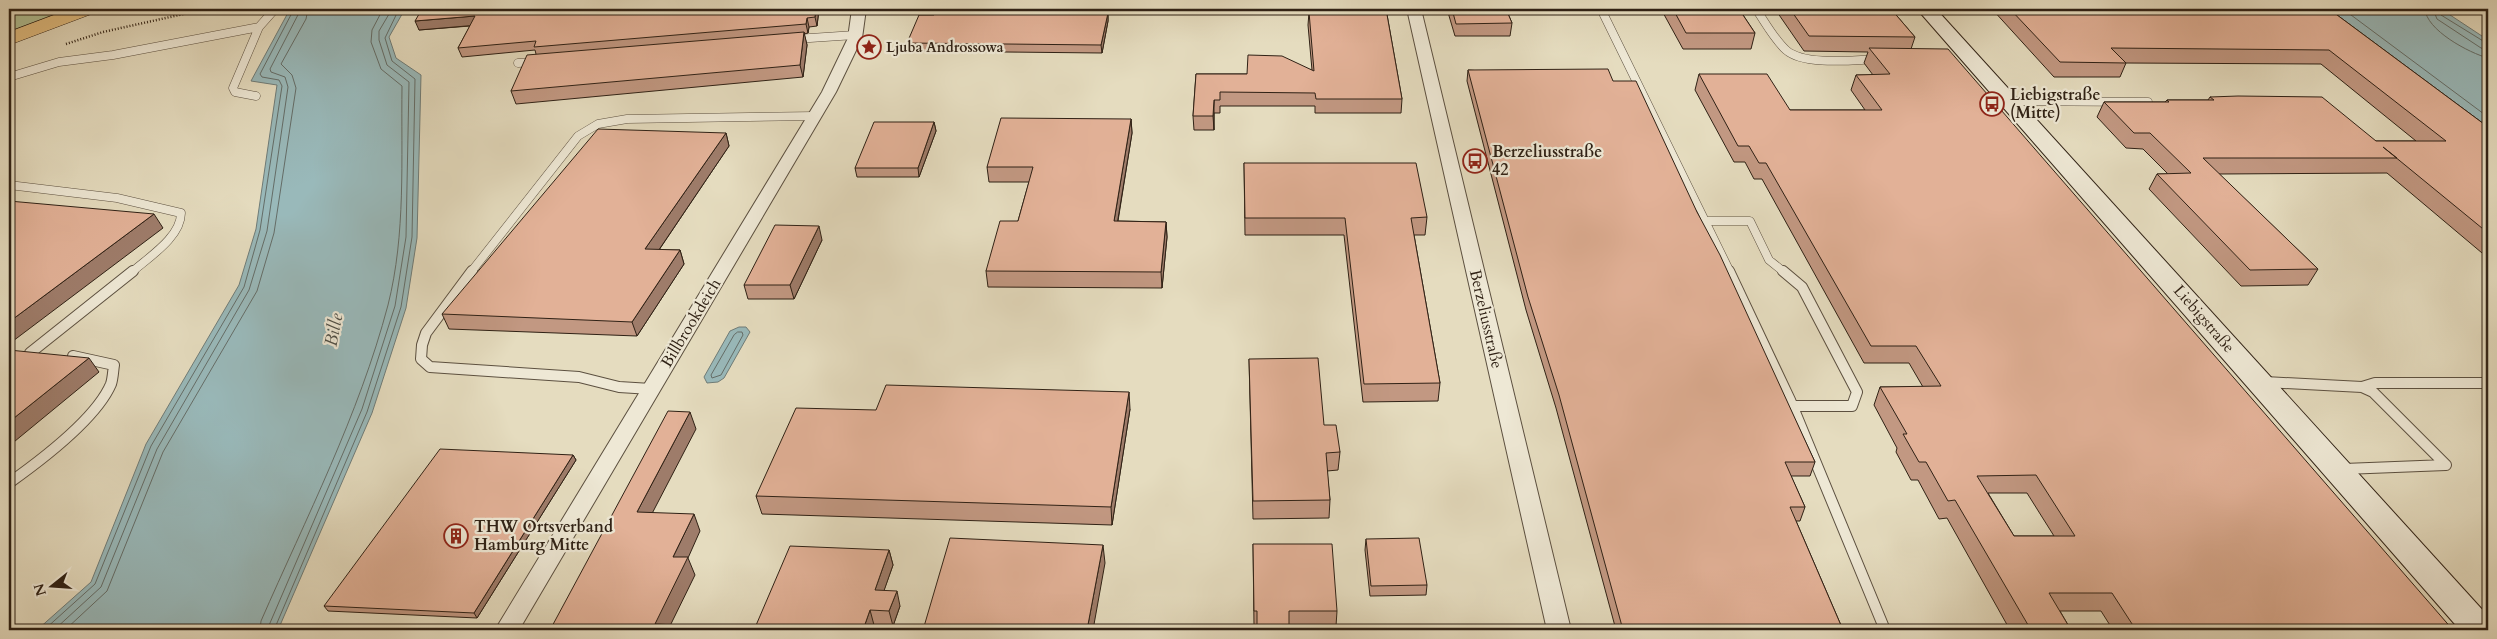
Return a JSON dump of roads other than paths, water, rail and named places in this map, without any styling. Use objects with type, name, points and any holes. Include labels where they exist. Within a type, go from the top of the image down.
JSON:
[{"type":"highway","points":[[9,39],[87,9]]},
{"type":"main road","name":"Liebigstraße","points":[[1926,9],[1968,59],[2010,101],[2480,630]]},
{"type":"street","name":"Billbrookdeich","points":[[507,630],[815,116],[847,57],[855,34],[859,9]]},
{"type":"street","name":"Berzeliusstraße","points":[[1414,9],[1558,630]]},
{"type":"lane","points":[[256,96],[235,92],[233,88],[259,27],[275,9]]},
{"type":"lane","points":[[1601,9],[1706,221],[1792,406],[1826,483],[1841,528],[1885,630]]},
{"type":"lane","points":[[1756,9],[1791,54],[1815,58],[1888,59]]},
{"type":"lane","points":[[9,77],[58,62],[113,55],[259,27]]},
{"type":"lane","points":[[787,40],[855,34]]},
{"type":"lane","points":[[518,63],[548,61]]},
{"type":"lane","points":[[2010,101],[2154,103]]},
{"type":"lane","points":[[651,389],[619,387],[579,378],[430,367],[421,358],[420,347],[426,333],[441,311],[548,173],[578,136],[586,130],[610,121],[627,119],[815,116]]},
{"type":"lane","points":[[9,185],[73,190],[147,203],[181,213],[181,221],[171,237],[128,276],[27,353],[89,358],[114,364],[111,382],[89,413],[29,468],[9,483]]},
{"type":"lane","points":[[1706,221],[1750,221],[1769,260],[1802,287],[1857,392],[1852,406],[1792,406]]},
{"type":"lane","points":[[2260,382],[2362,387],[2375,384],[2488,383]]},
{"type":"lane","points":[[2337,470],[2446,465],[2373,392],[2362,387]]},
{"type":"water","name":"Bille","points":[[290,9],[405,9],[389,37],[396,58],[421,75],[417,238],[406,308],[372,413],[278,630],[37,630],[91,582],[146,444],[239,285],[256,229],[277,85],[251,81]]},
{"type":"water","points":[[2314,9],[2441,9],[2488,40],[2488,140]]},
{"type":"water","points":[[739,327],[746,327],[750,332],[724,378],[718,382],[707,383],[704,377],[730,331]]},
{"type":"place","name":"Ljuba Androssowa","points":[[869,47]]},
{"type":"place","name":"Liebigstraße (Mitte)","points":[[1992,104]]},
{"type":"place","name":"Berzeliusstraße 42","points":[[1475,161]]},
{"type":"place","name":"THW Ortsverband Hamburg Mitte","points":[[456,536]]}]
